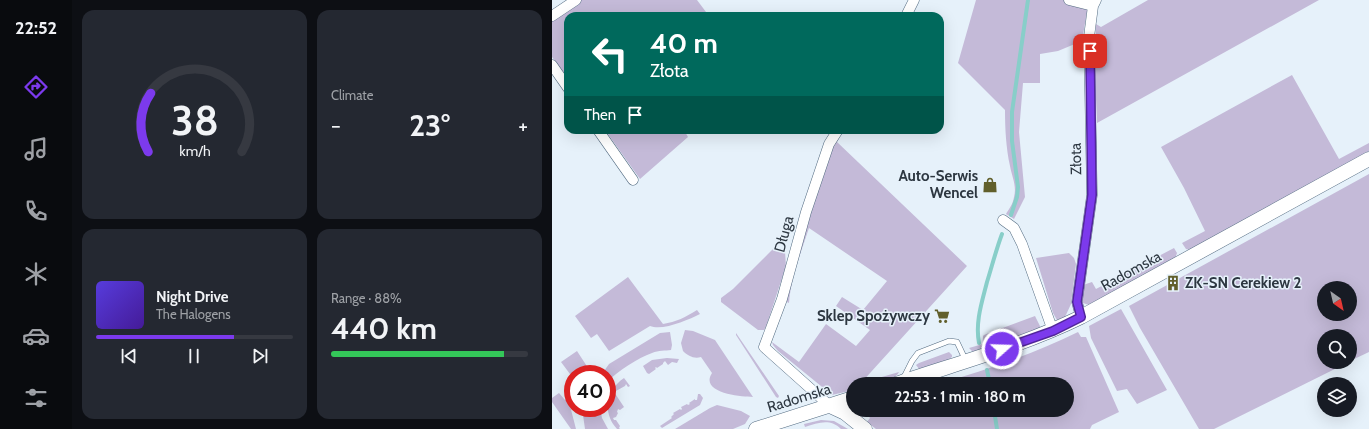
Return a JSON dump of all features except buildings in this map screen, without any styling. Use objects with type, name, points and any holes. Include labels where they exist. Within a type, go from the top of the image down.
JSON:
[{"type":"street","points":[[552,16],[576,0]]},
{"type":"street","points":[[908,12],[914,0]]},
{"type":"street","points":[[1069,0],[1094,3]]},
{"type":"street","name":"Złota","points":[[1081,317],[1077,302],[1092,195],[1089,37],[1094,3]]},
{"type":"street","points":[[552,65],[564,82]]},
{"type":"street","points":[[601,134],[633,180]]},
{"type":"street","name":"Długa","points":[[830,406],[764,347],[782,299],[806,212],[829,144],[835,134]]},
{"type":"street","name":"Radomska","points":[[918,377],[966,362],[1053,331],[1369,159]]},
{"type":"street","points":[[1003,220],[1014,228],[1022,244],[1053,331]]},
{"type":"street","name":"Radomska","points":[[756,429],[846,400]]},
{"type":"street","points":[[830,406],[851,417],[865,429]]},
{"type":"lane","points":[[903,377],[918,353],[949,341],[957,342],[966,362]]},
{"type":"shaded area","points":[[581,0],[697,0],[706,12],[564,12],[564,74],[552,57],[552,20]]},
{"type":"shaded area","points":[[976,0],[1089,0],[1082,41],[1058,51],[1040,54],[1040,83],[1023,83],[1019,132],[1025,197],[1014,219],[1006,214],[1013,202],[1015,189],[1008,152],[1005,110],[958,63]]},
{"type":"shaded area","points":[[1148,0],[1319,0],[1097,123],[1095,75],[1096,24],[1101,27]]},
{"type":"shaded area","points":[[1292,75],[1339,159],[1369,143],[1369,151],[1190,250],[1186,249],[1182,243],[1205,231],[1184,188],[1161,147]]},
{"type":"shaded area","points":[[608,134],[686,134],[688,137],[640,179]]},
{"type":"shaded area","points":[[836,137],[839,138],[837,142],[967,266],[866,377],[846,377],[846,392],[832,395],[778,351],[772,342],[799,362],[826,324],[856,346],[870,330],[836,306],[842,297],[863,310],[887,281],[809,228],[794,274],[789,303],[787,302],[787,294],[821,174]]},
{"type":"shaded area","points":[[1369,174],[1369,352],[1357,358],[1357,329],[1317,329],[1317,369],[1335,369],[1214,429],[1199,429],[1140,328],[1129,306]]},
{"type":"shaded area","points":[[774,248],[785,252],[786,266],[766,327],[764,330],[758,330],[721,302],[721,298],[733,289]]},
{"type":"shaded area","points":[[1174,248],[1177,253],[1175,259],[1089,305],[1083,303],[1081,299],[1083,285],[1092,282],[1096,289]]},
{"type":"shaded area","points":[[1069,253],[1074,258],[1076,264],[1071,304],[1065,317],[1057,320],[1053,313],[1036,258]]},
{"type":"shaded area","points":[[628,277],[663,324],[681,319],[697,310],[700,314],[668,326],[650,326],[609,351],[597,334],[591,338],[575,316]]},
{"type":"shaded area","points":[[1121,309],[1167,390],[1137,404],[1127,389],[1117,391],[1091,338],[1089,326]]},
{"type":"shaded area","points":[[1035,316],[1041,328],[974,353],[969,348],[983,344],[984,335]]},
{"type":"shaded area","points":[[685,330],[693,331],[715,340],[753,397],[731,395],[716,389],[711,385],[710,380],[712,373],[701,357],[691,357],[683,351],[681,343]]},
{"type":"shaded area","points":[[670,332],[672,345],[671,350],[655,352],[641,358],[622,369],[616,374],[616,365],[608,365],[609,364],[660,333]]},
{"type":"shaded area","points":[[1078,332],[1081,337],[1086,337],[1119,412],[1092,425],[1090,429],[876,429],[867,422],[869,417],[1074,417],[1074,377],[961,377],[1009,361]]},
{"type":"shaded area","points":[[736,333],[779,396],[778,398],[776,397]]},
{"type":"shaded area","points":[[577,351],[586,365],[564,366],[561,362]]},
{"type":"shaded area","points":[[949,352],[952,357],[945,362],[920,370],[916,365],[919,363]]},
{"type":"shaded area","points":[[667,358],[679,359],[677,363],[672,362],[668,365],[665,361],[649,374],[643,366],[652,360]]},
{"type":"shaded area","points":[[899,372],[894,377],[882,377]]},
{"type":"shaded area","points":[[624,378],[630,386],[628,387],[626,384],[616,391],[616,385]]},
{"type":"shaded area","points":[[559,393],[564,399],[564,417],[573,417],[576,429],[571,429],[552,402],[552,398]]},
{"type":"shaded area","points":[[698,394],[700,394],[703,398],[700,405],[662,428],[660,426],[672,418],[673,413],[680,409],[681,410],[681,407],[690,404],[689,403],[695,399],[697,400]]},
{"type":"shaded area","points":[[616,395],[624,407],[620,410],[618,409],[616,417]]},
{"type":"shaded area","points":[[717,405],[741,411],[750,416],[745,424],[733,429],[675,429],[710,408]]},
{"type":"shaded area","points":[[583,417],[602,417],[608,429],[585,429]]},
{"type":"shaded area","points":[[609,417],[616,417],[613,418],[620,426],[620,429],[617,429]]},
{"type":"shaded area","points":[[821,420],[834,421],[848,429],[841,429],[833,423],[828,422],[805,427],[804,424]]},
{"type":"waterway","points":[[1011,215],[1017,197],[1018,187],[1012,141],[1012,112],[1028,0]]},
{"type":"waterway","points":[[979,343],[978,320],[981,305],[1002,234]]},
{"type":"waterway","points":[[987,370],[988,377]]},
{"type":"waterway","points":[[995,417],[997,429]]},
{"type":"place","name":"Auto-Serwis Wencel","points":[[990,185]]},
{"type":"place","name":"ZK-SN Cerekiew 2","points":[[1173,283]]},
{"type":"place","name":"Sklep Spożywczy","points":[[942,316]]},
{"type":"route","points":[[1002,349],[1053,331],[1081,317],[1077,302],[1092,195],[1090,51]]}]
